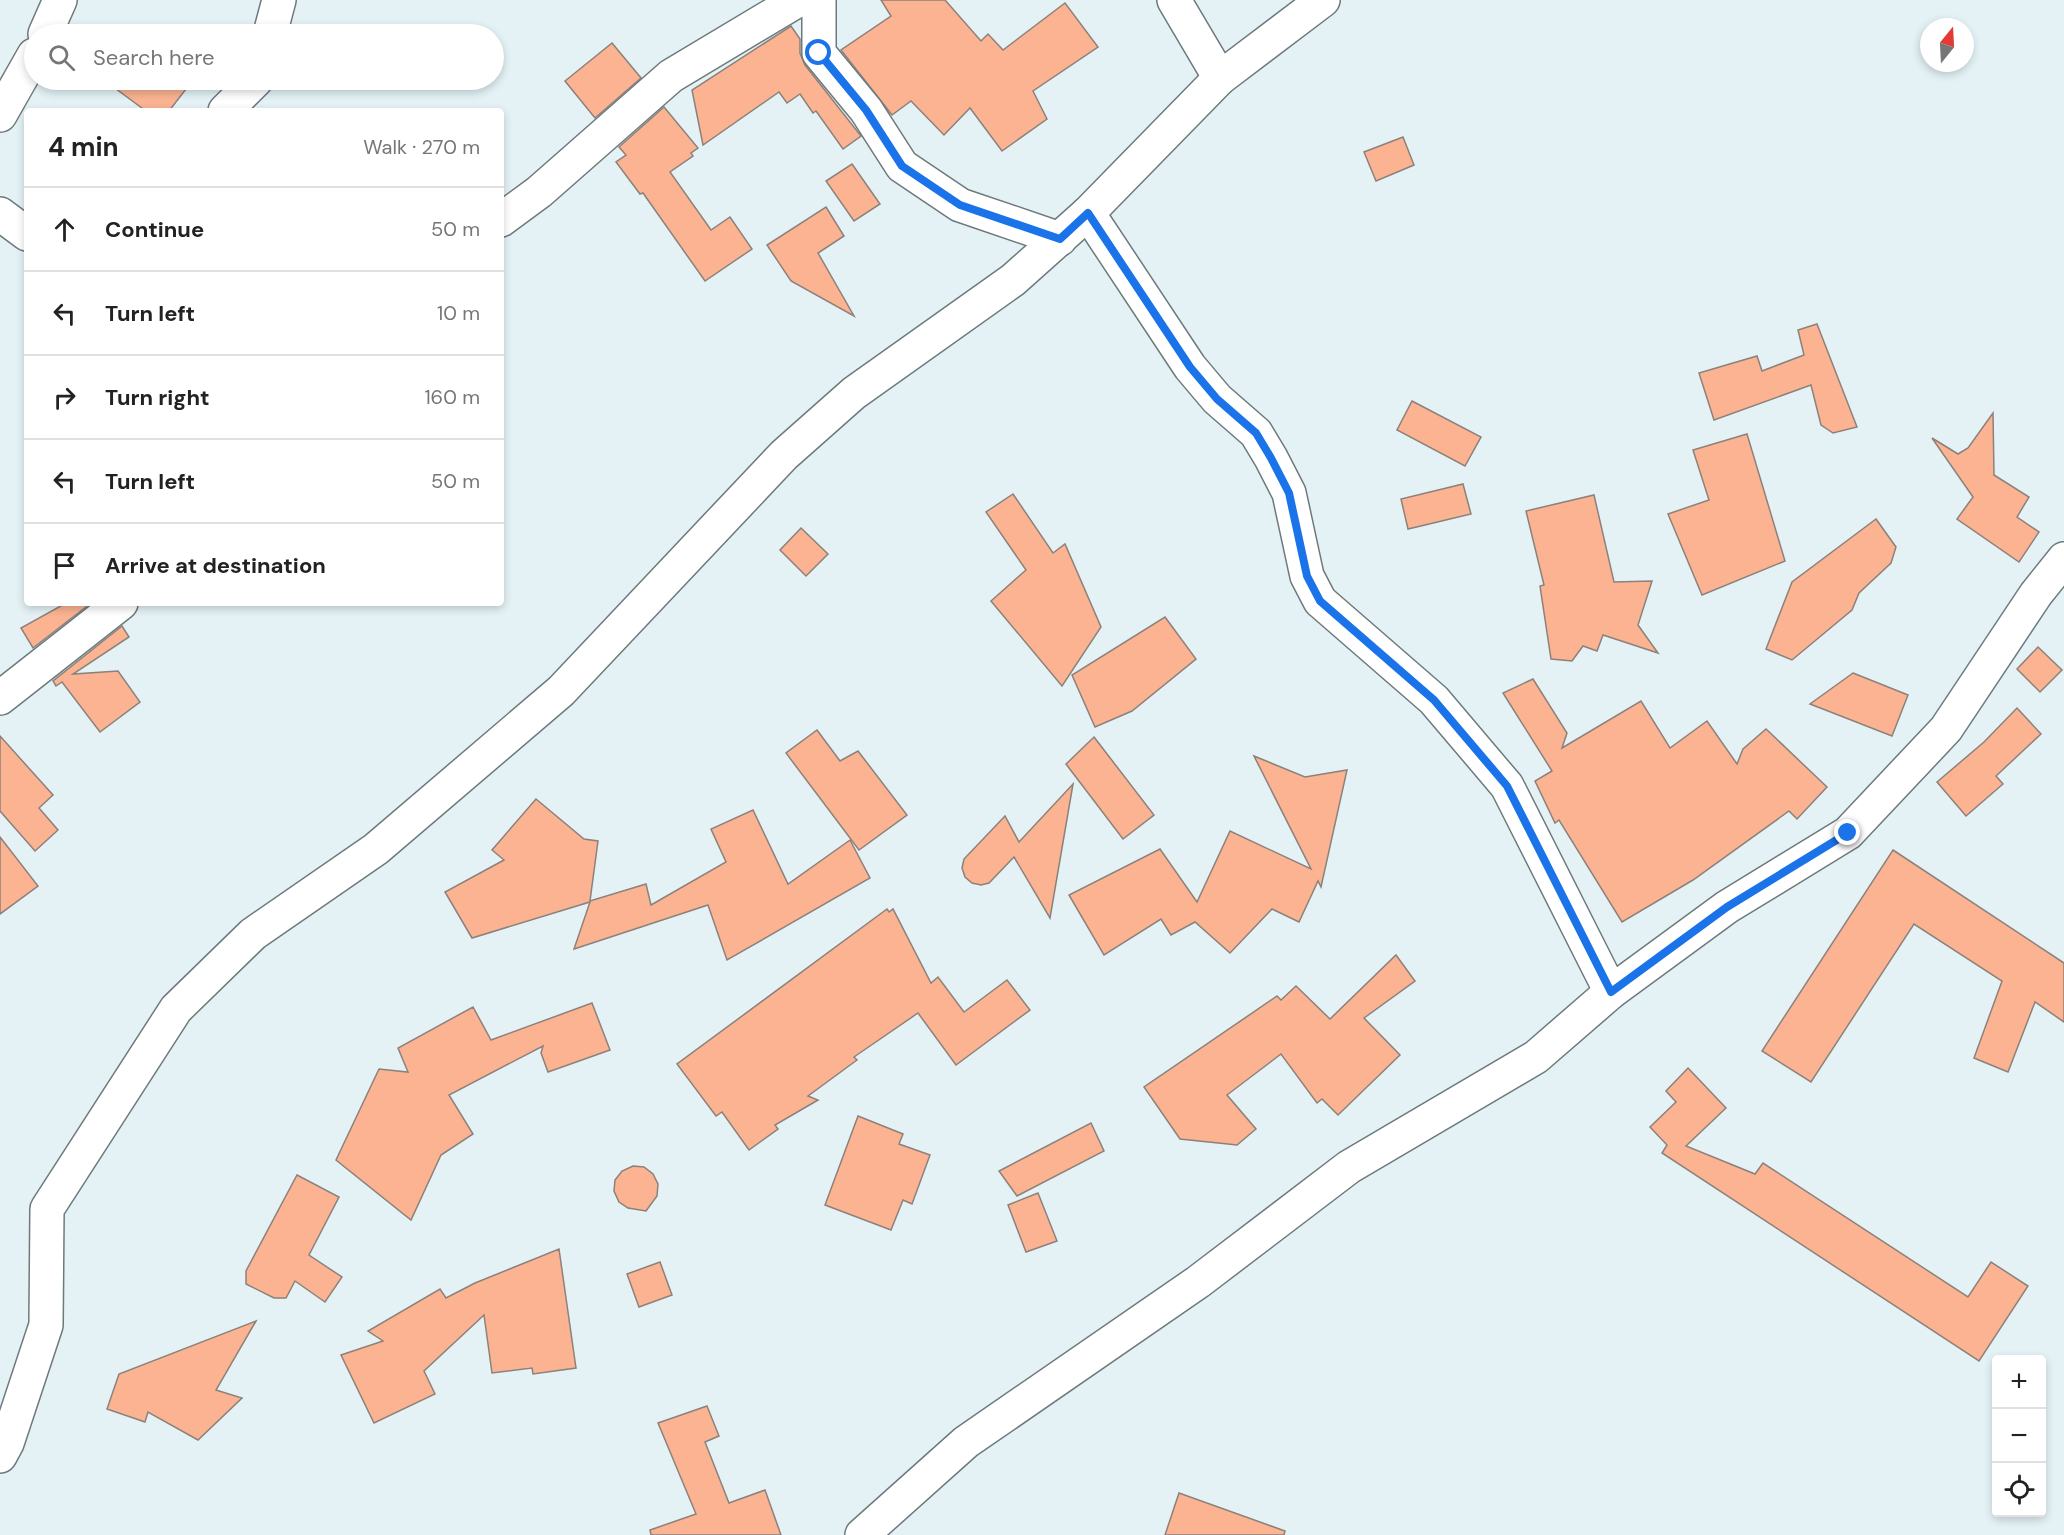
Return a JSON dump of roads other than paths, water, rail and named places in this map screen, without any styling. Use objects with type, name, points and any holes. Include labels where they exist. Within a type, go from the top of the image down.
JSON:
[{"type":"street","points":[[49,24],[60,0]]},
{"type":"street","points":[[273,24],[279,0]]},
{"type":"street","points":[[504,218],[539,192],[670,76],[798,0]]},
{"type":"street","points":[[819,0],[819,53],[866,110],[902,166],[960,205],[1060,239]]},
{"type":"street","points":[[1174,0],[1220,78]]},
{"type":"street","points":[[0,1456],[7,1443],[46,1325],[47,1209],[176,1009],[253,934],[376,849],[561,691],[784,455],[854,393],[1013,280],[1088,213],[1220,78],[1323,0]]},
{"type":"street","points":[[0,115],[24,73]]},
{"type":"street","points":[[228,108],[246,90]]},
{"type":"street","points":[[1088,213],[1190,367],[1217,399],[1256,433],[1271,458],[1289,493],[1307,576],[1320,601],[1434,700],[1507,786],[1611,992]]},
{"type":"street","points":[[0,214],[24,232]]},
{"type":"street","points":[[862,1535],[966,1442],[1198,1282],[1349,1167],[1536,1057],[1611,992],[1727,907],[1848,833],[1946,729],[2036,594],[2064,559]]},
{"type":"street","points":[[0,698],[117,606]]}]
